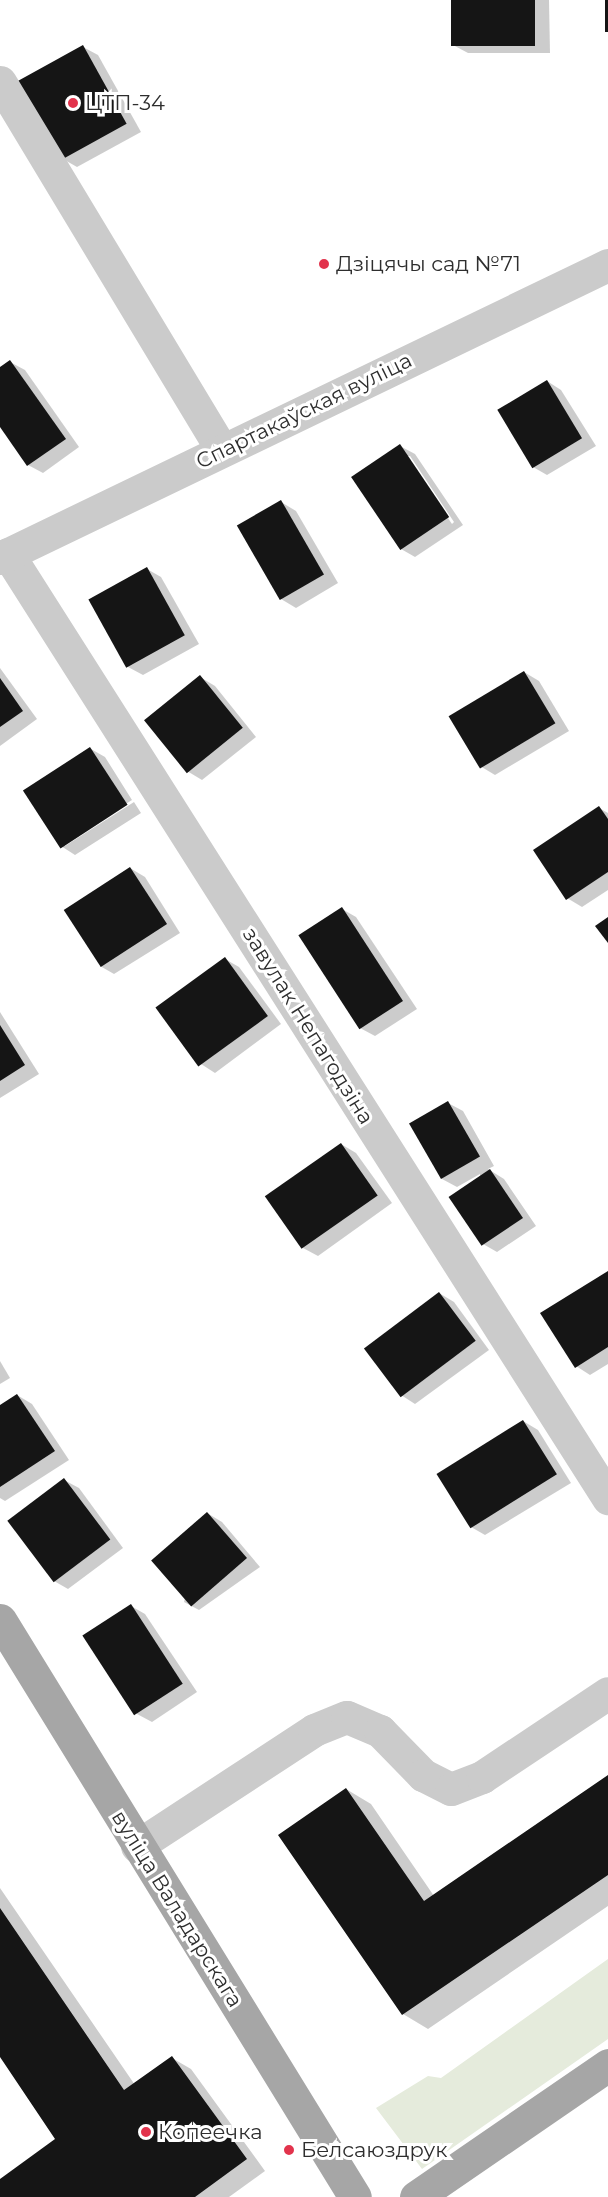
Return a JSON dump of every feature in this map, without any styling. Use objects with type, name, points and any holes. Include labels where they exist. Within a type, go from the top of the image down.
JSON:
[{"type":"main road","name":"вуліца Валадарскага","points":[[0,1620],[355,2197]]},
{"type":"main road","points":[[416,2197],[608,2065]]},
{"type":"street","points":[[0,82],[222,450]]},
{"type":"street","name":"Спартакаўская вуліца","points":[[4,556],[608,265]]},
{"type":"street","name":"завулак Непагодзіна","points":[[4,556],[608,1498]]},
{"type":"street","points":[[137,1846],[314,1730],[347,1717],[380,1731],[423,1775],[451,1789],[482,1777],[608,1693]]},
{"type":"green space","points":[[608,1959],[608,2039],[422,2169],[376,2108],[428,2076],[441,2078]]},
{"type":"building","points":[[451,0],[535,0],[535,46],[451,46]]},
{"type":"building","points":[[605,0],[608,0],[608,32],[605,32]]},
{"type":"building","name":"ЦТП-34","points":[[83,45],[127,124],[61,160],[17,81]]},
{"type":"building","points":[[10,360],[66,439],[27,466],[0,427],[0,367]]},
{"type":"building","points":[[547,380],[582,438],[532,468],[497,410]]},
{"type":"building","points":[[400,444],[449,517],[400,550],[351,477]]},
{"type":"building","points":[[281,500],[324,574],[280,600],[237,526]]},
{"type":"building","points":[[147,567],[185,635],[126,668],[88,599]]},
{"type":"building","points":[[524,671],[555,723],[480,769],[449,716]]},
{"type":"building","points":[[200,675],[243,728],[187,773],[144,720]]},
{"type":"building","points":[[0,678],[23,711],[0,727]]},
{"type":"building","points":[[90,747],[128,805],[60,848],[23,791]]},
{"type":"building","points":[[599,806],[608,819],[608,872],[566,900],[533,850]]},
{"type":"building","points":[[130,867],[167,924],[101,967],[64,910]]},
{"type":"building","points":[[342,907],[403,1001],[359,1029],[298,935]]},
{"type":"building","points":[[608,917],[608,943],[595,926]]},
{"type":"building","points":[[225,957],[268,1016],[198,1067],[155,1008]]},
{"type":"building","points":[[0,1025],[25,1065],[0,1081]]},
{"type":"building","points":[[448,1101],[480,1156],[441,1179],[409,1124]]},
{"type":"building","points":[[341,1143],[378,1195],[302,1249],[265,1196]]},
{"type":"building","points":[[490,1169],[523,1218],[482,1246],[449,1197]]},
{"type":"building","points":[[608,1271],[608,1347],[575,1368],[540,1313]]},
{"type":"building","points":[[439,1292],[476,1341],[401,1397],[364,1349]]},
{"type":"building","points":[[17,1394],[55,1451],[0,1487],[0,1405]]},
{"type":"building","points":[[523,1420],[557,1474],[470,1528],[436,1474]]},
{"type":"building","points":[[64,1478],[110,1539],[54,1582],[7,1521]]},
{"type":"building","points":[[207,1512],[247,1558],[191,1607],[151,1561]]},
{"type":"building","points":[[131,1604],[183,1684],[134,1715],[82,1636]]},
{"type":"building","points":[[608,1775],[608,1875],[402,2015],[278,1835],[346,1788],[424,1901]]},
{"type":"building","points":[[0,1908],[124,2090],[172,2056],[247,2159],[195,2197],[0,2197],[0,2179],[55,2139],[0,2057]]},
{"type":"place","name":"ЦТП-34","points":[[73,103]]},
{"type":"place","name":"Дзіцячы сад №71","points":[[324,264]]},
{"type":"place","name":"Копеечка","points":[[146,2132]]},
{"type":"place","name":"Белсаюздрук","points":[[289,2150]]}]
